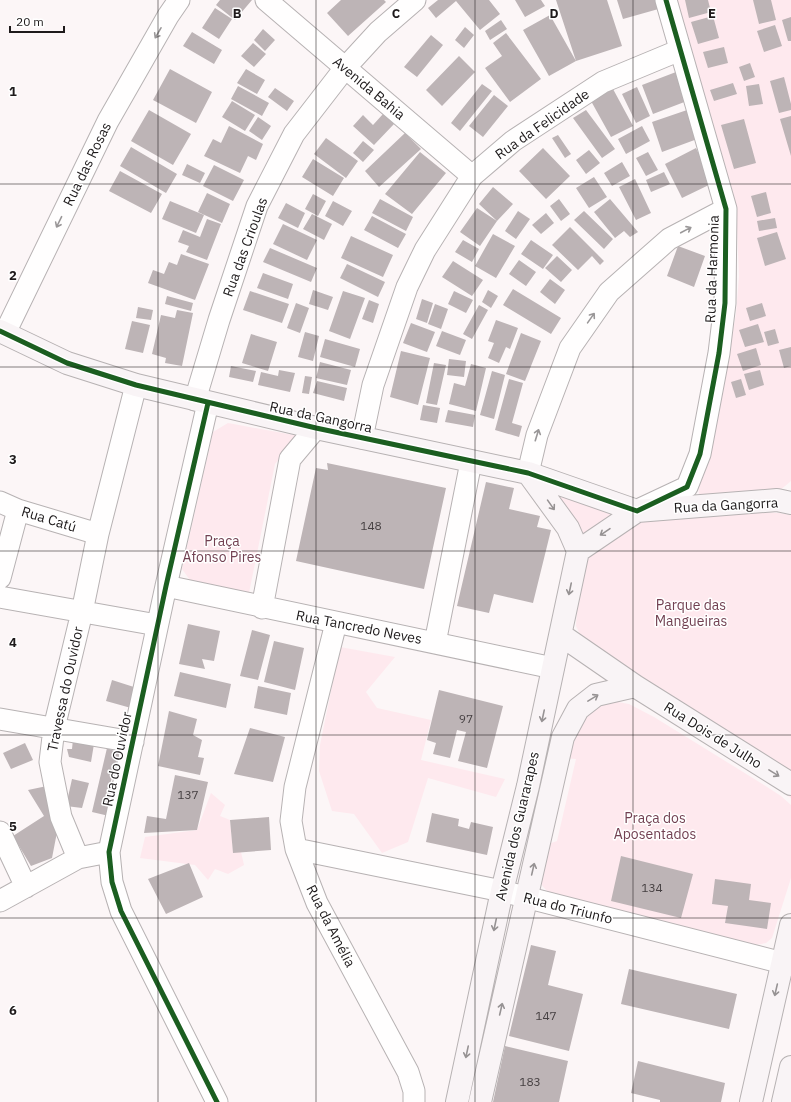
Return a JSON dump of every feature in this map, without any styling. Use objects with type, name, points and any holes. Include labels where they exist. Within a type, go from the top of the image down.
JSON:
[{"type":"street","name":"Rua das Rosas","points":[[2,332],[108,120],[168,16],[179,0]]},
{"type":"street","name":"Avenida Bahia","points":[[266,0],[472,176]]},
{"type":"street","name":"Rua das Crioulas","points":[[201,402],[219,320],[257,206],[294,134],[345,68],[378,32],[415,0]]},
{"type":"street","name":"Rua da Harmonia","points":[[637,511],[686,487],[700,454],[719,353],[724,310],[726,209],[666,0]]},
{"type":"street","name":"Rua da Felicidade","points":[[362,438],[373,385],[407,287],[425,250],[472,176],[513,141],[603,82],[680,50]]},
{"type":"street","points":[[578,551],[568,528],[528,473],[537,435],[570,348],[609,292],[670,238],[726,209]]},
{"type":"street","name":"Rua da Gangorra","points":[[2,332],[67,363],[136,385],[201,402],[316,428],[528,473],[637,511],[786,498]]},
{"type":"street","name":"Travessa do Ouvidor","points":[[78,858],[61,817],[50,762],[54,728],[82,612],[98,534],[136,385]]},
{"type":"street","name":"Rua do Ouvidor","points":[[201,402],[166,586],[109,852],[112,882],[122,911],[217,1102]]},
{"type":"street","points":[[262,608],[290,460],[316,428]]},
{"type":"street","points":[[435,643],[471,462]]},
{"type":"street","points":[[0,578],[9,506]]},
{"type":"street","name":"Rua Catú","points":[[9,506],[98,534]]},
{"type":"street","name":"Rua da Gangorra","points":[[578,551],[637,511]]},
{"type":"street","name":"Avenida dos Guararapes","points":[[457,1102],[502,891],[528,786],[578,551]]},
{"type":"street","name":"Rua Tancredo Neves","points":[[166,586],[262,608],[553,668]]},
{"type":"street","name":"Travessa do Ouvidor","points":[[0,597],[157,625]]},
{"type":"street","name":"Rua da Amélia","points":[[336,623],[295,787],[292,821],[296,849],[317,903],[408,1072],[414,1090],[414,1102]]},
{"type":"street","name":"Rua Dois de Julho","points":[[561,635],[634,686],[791,784]]},
{"type":"street","name":"Avenida dos Guararapes","points":[[480,1102],[563,737],[578,709],[596,696],[634,686]]},
{"type":"street","points":[[0,719],[133,742]]},
{"type":"street","points":[[0,832],[26,887]]},
{"type":"street","name":"Rua do Triunfo","points":[[296,849],[502,891],[787,964]]},
{"type":"street","points":[[0,901],[78,858],[109,852]]},
{"type":"street","points":[[751,1102],[764,1041],[787,964],[791,925]]},
{"type":"street","points":[[764,1041],[774,1054],[784,1057],[791,1053]]},
{"type":"street","points":[[783,1102],[791,1067]]},
{"type":"street","points":[[751,1102],[763,1098],[773,1102]]},
{"type":"green space","points":[[677,0],[791,0],[791,481],[778,492],[699,497],[698,478],[729,351],[736,314],[739,276],[736,203]]},
{"type":"green space","name":"Praça Afonso Pires","points":[[228,423],[299,436],[275,464],[249,593],[192,583],[182,569],[213,432]]},
{"type":"green space","name":"Parque das Mangueiras","points":[[551,486],[593,501],[791,515],[791,798],[644,703],[585,645],[576,626],[578,593],[585,562],[636,512],[583,540],[573,517]]},
{"type":"green space","points":[[340,647],[395,657],[366,692],[377,708],[431,720],[421,760],[505,779],[496,797],[428,778],[408,842],[382,853],[354,814],[332,811],[319,771],[320,745]]},
{"type":"green space","name":"Praça dos Aposentados","points":[[607,700],[629,704],[654,717],[781,796],[791,805],[791,878],[772,938],[766,943],[756,945],[550,893],[540,882],[537,872],[543,846],[557,841],[576,759],[563,758],[580,714]]},
{"type":"green space","points":[[211,793],[225,805],[220,816],[230,820],[233,852],[241,852],[244,865],[228,874],[215,869],[208,880],[195,865],[140,858],[145,837],[197,830]]},
{"type":"building","points":[[220,0],[252,0],[235,20],[216,5]]},
{"type":"building","points":[[341,0],[384,0],[386,2],[348,36],[327,13]]},
{"type":"building","points":[[438,0],[489,0],[500,14],[480,30],[456,1],[436,18],[428,8]]},
{"type":"building","points":[[515,0],[541,0],[545,6],[525,17]]},
{"type":"building","points":[[556,0],[607,0],[622,46],[576,61]]},
{"type":"building","points":[[617,0],[660,0],[662,8],[623,19]]},
{"type":"building","points":[[685,0],[708,0],[711,12],[689,18]]},
{"type":"building","points":[[753,0],[771,0],[776,20],[759,24]]},
{"type":"building","points":[[215,8],[232,19],[219,39],[202,28]]},
{"type":"building","points":[[550,15],[576,61],[549,76],[523,30]]},
{"type":"building","points":[[713,16],[719,38],[698,44],[691,22]]},
{"type":"building","points":[[791,17],[791,41],[788,41],[782,20]]},
{"type":"building","points":[[501,20],[507,29],[490,40],[485,31]]},
{"type":"building","points":[[775,25],[782,46],[764,52],[757,31]]},
{"type":"building","points":[[465,27],[474,35],[464,48],[455,40]]},
{"type":"building","points":[[263,29],[275,40],[265,51],[254,40]]},
{"type":"building","points":[[192,32],[222,50],[214,64],[183,46]]},
{"type":"building","points":[[506,33],[541,79],[510,102],[485,68],[502,56],[493,43]]},
{"type":"building","points":[[431,35],[443,45],[417,77],[404,67]]},
{"type":"building","points":[[253,43],[266,54],[254,67],[241,56]]},
{"type":"building","points":[[724,47],[728,63],[708,68],[703,52]]},
{"type":"building","points":[[459,56],[475,72],[442,106],[426,90]]},
{"type":"building","points":[[750,63],[755,77],[744,81],[739,67]]},
{"type":"building","points":[[170,69],[212,92],[196,123],[153,100]]},
{"type":"building","points":[[246,69],[265,80],[257,94],[237,83]]},
{"type":"building","points":[[676,72],[687,101],[653,114],[642,85]]},
{"type":"building","points":[[784,77],[791,104],[791,110],[779,113],[770,81]]},
{"type":"building","points":[[733,83],[737,94],[714,101],[710,90]]},
{"type":"building","points":[[482,84],[492,91],[460,131],[451,123]]},
{"type":"building","points":[[759,84],[763,104],[749,106],[746,86]]},
{"type":"building","points":[[238,86],[269,103],[262,116],[231,99]]},
{"type":"building","points":[[637,87],[650,116],[636,123],[622,94]]},
{"type":"building","points":[[275,88],[294,101],[287,111],[268,97]]},
{"type":"building","points":[[613,89],[633,126],[611,137],[591,101]]},
{"type":"building","points":[[494,95],[508,106],[483,137],[469,126]]},
{"type":"building","points":[[232,101],[255,115],[245,131],[222,117]]},
{"type":"building","points":[[690,109],[700,138],[662,152],[652,122]]},
{"type":"building","points":[[149,110],[191,134],[173,165],[131,141]]},
{"type":"building","points":[[586,110],[615,149],[602,158],[573,118]]},
{"type":"building","points":[[383,114],[394,124],[374,145],[353,126],[363,115],[373,125]]},
{"type":"building","points":[[791,116],[791,156],[780,119]]},
{"type":"building","points":[[258,117],[271,126],[262,140],[249,131]]},
{"type":"building","points":[[744,119],[756,163],[734,169],[721,125]]},
{"type":"building","points":[[229,126],[263,144],[256,160],[248,156],[240,173],[204,156],[213,139],[221,143]]},
{"type":"building","points":[[642,126],[650,141],[626,154],[618,139]]},
{"type":"building","points":[[405,133],[421,149],[379,187],[365,171]]},
{"type":"building","points":[[558,135],[571,154],[565,158],[552,138]]},
{"type":"building","points":[[326,138],[358,161],[346,178],[314,154]]},
{"type":"building","points":[[363,141],[374,150],[363,162],[353,153]]},
{"type":"building","points":[[131,147],[177,174],[166,193],[120,166]]},
{"type":"building","points":[[543,148],[570,176],[546,199],[519,171]]},
{"type":"building","points":[[696,148],[713,183],[682,198],[665,164]]},
{"type":"building","points":[[589,150],[600,163],[586,174],[576,160]]},
{"type":"building","points":[[420,152],[446,173],[412,214],[385,194]]},
{"type":"building","points":[[648,152],[658,170],[646,176],[636,158]]},
{"type":"building","points":[[313,159],[344,178],[333,196],[302,177]]},
{"type":"building","points":[[622,162],[630,176],[612,186],[604,173]]},
{"type":"building","points":[[187,164],[205,173],[200,183],[182,175]]},
{"type":"building","points":[[214,165],[244,180],[233,201],[203,186]]},
{"type":"building","points":[[120,171],[162,194],[151,213],[109,191]]},
{"type":"building","points":[[664,172],[670,184],[651,192],[646,180]]},
{"type":"building","points":[[594,177],[607,197],[589,208],[576,188]]},
{"type":"building","points":[[635,179],[651,213],[636,220],[619,187]]},
{"type":"building","points":[[493,187],[513,204],[497,221],[479,204]]},
{"type":"building","points":[[766,192],[771,213],[757,217],[751,196]]},
{"type":"building","points":[[207,193],[230,204],[222,223],[198,212]]},
{"type":"building","points":[[313,194],[326,201],[318,216],[305,209]]},
{"type":"building","points":[[380,199],[413,217],[406,231],[372,213]]},
{"type":"building","points":[[559,199],[570,214],[561,221],[550,206]]},
{"type":"building","points":[[610,199],[638,232],[630,237],[624,231],[615,238],[594,212]]},
{"type":"building","points":[[170,201],[204,215],[196,233],[162,219]]},
{"type":"building","points":[[333,201],[352,211],[343,226],[325,216]]},
{"type":"building","points":[[286,203],[305,213],[298,228],[278,218]]},
{"type":"building","points":[[477,208],[497,221],[480,246],[460,232]]},
{"type":"building","points":[[518,211],[530,219],[516,239],[505,231]]},
{"type":"building","points":[[584,211],[613,239],[604,249],[574,220]]},
{"type":"building","points":[[546,213],[554,223],[541,234],[532,225]]},
{"type":"building","points":[[312,214],[332,224],[324,240],[303,229]]},
{"type":"building","points":[[372,216],[406,234],[398,248],[364,230]]},
{"type":"building","points":[[775,218],[777,228],[759,231],[757,221]]},
{"type":"building","points":[[207,219],[221,224],[207,260],[186,252],[189,246],[178,242],[183,230],[200,237]]},
{"type":"building","points":[[283,224],[317,240],[307,260],[273,244]]},
{"type":"building","points":[[570,227],[604,261],[600,265],[592,256],[578,270],[552,245]]},
{"type":"building","points":[[777,232],[786,259],[765,266],[757,238]]},
{"type":"building","points":[[493,234],[515,246],[496,278],[475,266]]},
{"type":"building","points":[[351,236],[393,255],[383,277],[341,258]]},
{"type":"building","points":[[463,240],[479,249],[472,262],[455,252]]},
{"type":"building","points":[[531,240],[553,255],[543,269],[521,254]]},
{"type":"building","points":[[678,246],[705,256],[694,287],[667,276]]},
{"type":"building","points":[[270,248],[317,268],[311,282],[263,262]]},
{"type":"building","points":[[181,254],[209,264],[195,300],[148,283],[153,270],[164,274],[169,262],[177,265]]},
{"type":"building","points":[[557,256],[572,270],[561,282],[545,268]]},
{"type":"building","points":[[519,260],[536,272],[526,286],[509,274]]},
{"type":"building","points":[[453,261],[483,280],[472,296],[442,277]]},
{"type":"building","points":[[347,264],[385,282],[378,297],[340,278]]},
{"type":"building","points":[[263,273],[293,284],[288,299],[257,288]]},
{"type":"building","points":[[550,279],[565,290],[555,304],[540,292]]},
{"type":"building","points":[[513,289],[561,318],[551,334],[503,305]]},
{"type":"building","points":[[313,290],[333,297],[328,310],[309,304]]},
{"type":"building","points":[[488,290],[498,296],[491,308],[482,302]]},
{"type":"building","points":[[250,291],[289,304],[282,323],[243,310]]},
{"type":"building","points":[[343,291],[365,298],[350,339],[329,331]]},
{"type":"building","points":[[454,291],[473,300],[466,313],[448,304]]},
{"type":"building","points":[[167,296],[193,303],[191,311],[165,304]]},
{"type":"building","points":[[422,299],[433,303],[427,323],[416,319]]},
{"type":"building","points":[[369,300],[379,304],[373,323],[362,319]]},
{"type":"building","points":[[296,303],[309,308],[300,333],[287,328]]},
{"type":"building","points":[[762,303],[766,316],[750,321],[746,308]]},
{"type":"building","points":[[435,304],[448,309],[441,329],[428,324]]},
{"type":"building","points":[[479,305],[488,310],[472,339],[463,334]]},
{"type":"building","points":[[138,307],[153,310],[151,320],[136,318]]},
{"type":"building","points":[[177,310],[193,313],[182,366],[165,363],[166,358],[152,354],[161,315],[175,318]]},
{"type":"building","points":[[496,320],[518,328],[510,349],[506,347],[499,363],[488,358],[494,343],[488,341]]},
{"type":"building","points":[[132,321],[150,325],[143,353],[125,349]]},
{"type":"building","points":[[411,323],[435,332],[427,352],[403,343]]},
{"type":"building","points":[[758,324],[764,342],[745,347],[739,330]]},
{"type":"building","points":[[775,329],[779,343],[768,346],[764,332]]},
{"type":"building","points":[[442,331],[466,340],[460,355],[436,346]]},
{"type":"building","points":[[305,332],[319,336],[313,361],[298,357]]},
{"type":"building","points":[[521,333],[541,341],[525,381],[506,374]]},
{"type":"building","points":[[251,334],[277,342],[268,371],[242,363]]},
{"type":"building","points":[[325,339],[360,349],[355,367],[320,357]]},
{"type":"building","points":[[791,347],[791,366],[784,368],[779,350]]},
{"type":"building","points":[[756,348],[761,365],[743,371],[737,354]]},
{"type":"building","points":[[401,351],[430,358],[418,405],[390,397]]},
{"type":"building","points":[[449,359],[466,361],[464,377],[447,375]]},
{"type":"building","points":[[320,362],[351,370],[347,385],[316,378]]},
{"type":"building","points":[[434,363],[446,365],[437,405],[426,403]]},
{"type":"building","points":[[471,364],[486,368],[476,411],[449,404],[454,383],[465,386]]},
{"type":"building","points":[[231,366],[256,371],[253,382],[229,377]]},
{"type":"building","points":[[279,370],[295,373],[290,392],[258,385],[261,372],[278,376]]},
{"type":"building","points":[[760,370],[764,385],[749,390],[744,374]]},
{"type":"building","points":[[492,371],[505,375],[494,419],[480,415]]},
{"type":"building","points":[[305,376],[312,377],[309,394],[302,393]]},
{"type":"building","points":[[509,379],[523,383],[512,423],[522,426],[519,437],[495,430]]},
{"type":"building","points":[[741,379],[746,395],[736,398],[731,382]]},
{"type":"building","points":[[317,381],[347,388],[344,401],[313,393]]},
{"type":"building","points":[[423,405],[440,408],[437,423],[420,420]]},
{"type":"building","points":[[448,410],[475,415],[473,427],[445,422]]},
{"type":"building","points":[[327,463],[446,488],[424,589],[296,561],[316,468],[328,470]]},
{"type":"building","points":[[486,482],[514,488],[509,509],[540,516],[537,527],[551,530],[533,603],[494,594],[489,613],[457,606]]},
{"type":"building","points":[[188,624],[220,631],[214,661],[202,659],[205,669],[179,664]]},
{"type":"building","points":[[252,630],[270,635],[258,680],[240,676]]},
{"type":"building","points":[[274,641],[304,648],[295,690],[264,682]]},
{"type":"building","points":[[180,672],[231,684],[226,708],[174,696]]},
{"type":"building","points":[[112,680],[137,688],[131,708],[106,701]]},
{"type":"building","points":[[258,686],[291,693],[287,715],[254,708]]},
{"type":"building","points":[[439,690],[503,706],[487,768],[458,761],[466,732],[457,730],[450,758],[433,754],[436,743],[427,740]]},
{"type":"building","points":[[169,711],[197,719],[193,735],[202,740],[198,757],[204,758],[200,775],[158,766]]},
{"type":"building","points":[[250,728],[285,737],[273,782],[234,774]]},
{"type":"building","points":[[73,739],[94,744],[91,762],[69,757],[67,749],[72,749]]},
{"type":"building","points":[[25,743],[33,760],[11,769],[3,753]]},
{"type":"building","points":[[107,748],[119,753],[109,788],[115,789],[109,816],[92,812]]},
{"type":"building","points":[[175,775],[208,782],[197,830],[144,833],[147,816],[166,819]]},
{"type":"building","points":[[72,779],[89,783],[82,808],[66,806]]},
{"type":"building","points":[[47,786],[58,827],[52,858],[31,866],[13,836],[44,816],[28,790]]},
{"type":"building","points":[[432,813],[459,819],[458,826],[469,829],[471,822],[493,827],[487,855],[426,842]]},
{"type":"building","points":[[269,817],[271,850],[233,853],[230,820]]},
{"type":"building","points":[[621,856],[693,874],[681,918],[611,901]]},
{"type":"building","points":[[189,863],[203,897],[166,914],[148,879]]},
{"type":"building","points":[[715,879],[751,884],[749,900],[771,903],[767,929],[725,923],[728,906],[712,904]]},
{"type":"building","points":[[531,945],[556,951],[548,985],[583,994],[569,1051],[509,1036]]},
{"type":"building","points":[[629,969],[737,994],[729,1029],[621,1004]]},
{"type":"building","points":[[505,1046],[568,1061],[559,1102],[493,1102]]},
{"type":"building","points":[[638,1061],[725,1083],[721,1102],[660,1102],[660,1100],[631,1093]]},
{"type":"cycle path","points":[[0,331],[67,363],[136,385],[316,428],[528,473],[637,511],[687,487],[700,454],[719,353],[725,303],[726,209],[666,0]]},
{"type":"cycle path","points":[[208,403],[166,586],[109,852],[112,882],[121,911],[217,1102]]}]
